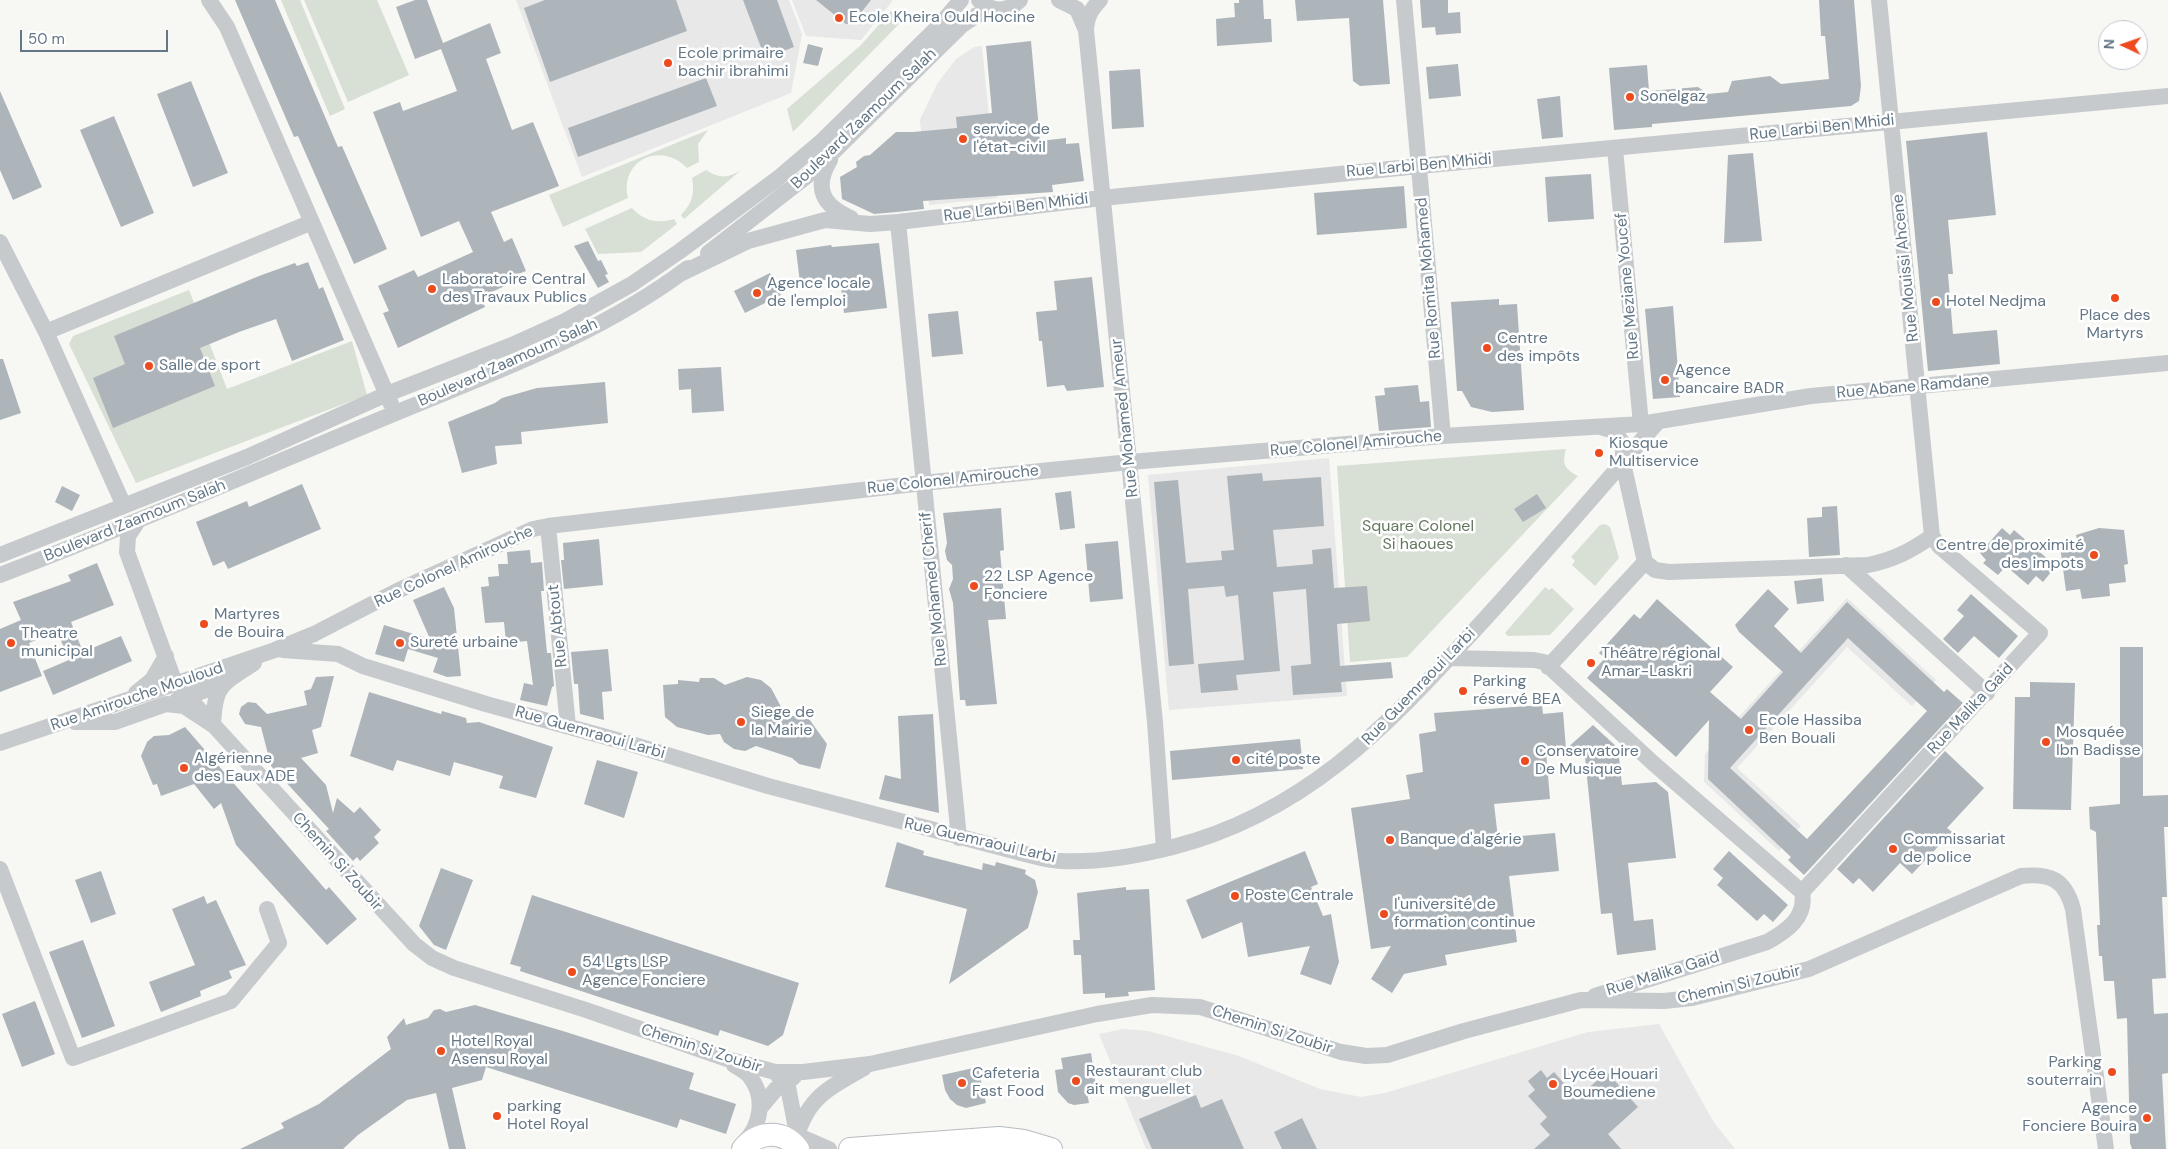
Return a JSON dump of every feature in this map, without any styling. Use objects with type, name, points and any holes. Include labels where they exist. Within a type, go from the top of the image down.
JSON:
[{"type":"main road","points":[[745,1143],[769,1134],[786,1138],[798,1144]]},
{"type":"main road","points":[[850,1149],[999,1138],[1024,1141],[1051,1149]]},
{"type":"street","points":[[209,0],[227,26],[395,413]]},
{"type":"street","name":"Boulevard Zaamoum Salah","points":[[0,555],[247,457],[387,394],[512,345],[565,321],[632,284],[680,252],[777,178],[823,140],[939,26],[961,0]]},
{"type":"street","points":[[978,0],[984,6],[1015,4]]},
{"type":"street","points":[[1066,3],[1085,6],[1099,0]]},
{"type":"street","points":[[1086,30],[1090,11],[1099,0]]},
{"type":"street","name":"Rue Romita Mohamed","points":[[1404,0],[1443,436]]},
{"type":"street","name":"Rue Mouissi Ahcene","points":[[1879,0],[1932,536]]},
{"type":"street","name":"Rue Mohamed Ameur","points":[[1066,3],[1080,13],[1086,30],[1155,722],[1164,849]]},
{"type":"street","name":"Boulevard Zaamoum Salah","points":[[0,575],[138,521],[584,332],[680,274],[775,203],[834,152],[962,25],[978,14],[1015,4]]},
{"type":"street","name":"Rue Larbi Ben Mhidi","points":[[680,274],[748,241],[825,220],[858,221],[870,224],[898,222],[1102,198],[1418,166],[2168,96]]},
{"type":"street","name":"Rue Meziane Youcef","points":[[1615,149],[1642,424]]},
{"type":"street","points":[[834,152],[822,175],[823,196],[838,213],[858,221]]},
{"type":"street","points":[[46,332],[312,222]]},
{"type":"street","name":"Rue Mohamed Cherif","points":[[898,222],[959,838]]},
{"type":"street","points":[[0,242],[46,332],[124,506]]},
{"type":"street","name":"Rue Abane Ramdane","points":[[1659,421],[1802,398],[2168,363]]},
{"type":"street","name":"Rue Colonel Amirouche","points":[[275,650],[314,634],[397,591],[533,529],[548,526],[923,483],[1130,462],[1443,436],[1642,424],[1659,421]]},
{"type":"street","name":"Rue Guemraoui Larbi","points":[[275,650],[338,654],[372,669],[486,704],[568,726],[768,786],[959,838],[1060,861],[1128,857],[1200,840],[1227,830],[1284,803],[1332,770],[1372,738],[1450,658],[1659,421]]},
{"type":"street","points":[[1598,426],[1614,431],[1619,436],[1624,452],[1623,463],[1645,562],[1655,570],[1669,572],[1868,565],[1888,561],[1912,551],[1932,536]]},
{"type":"street","points":[[138,521],[128,536],[127,552],[175,683]]},
{"type":"street","name":"Rue Abtout","points":[[548,526],[568,726]]},
{"type":"street","name":"Rue Malika Gaid","points":[[1581,1000],[1767,942],[1785,932],[1801,913],[1804,901],[1800,889],[1987,693],[2040,634],[1940,546],[1932,536]]},
{"type":"street","points":[[1548,667],[1645,562]]},
{"type":"street","points":[[1846,565],[1987,693]]},
{"type":"street","points":[[66,722],[115,722],[221,685],[275,650]]},
{"type":"street","name":"Rue Amirouche Mouloud","points":[[0,743],[275,650]]},
{"type":"street","points":[[123,702],[152,680],[166,656]]},
{"type":"street","points":[[1450,658],[1539,661],[1548,667],[1653,763],[1800,889]]},
{"type":"street","name":"Chemin Si Zoubir","points":[[175,683],[371,899],[414,944],[432,958],[454,968],[586,1010],[780,1077],[803,1072],[870,1064],[1098,1014],[1152,1005],[1200,1007],[1341,1052],[1366,1056],[1387,1055],[1464,1031],[1581,1000],[1664,1001],[1692,998],[1809,969],[2021,876],[2040,874],[2055,880],[2068,892],[2106,1149]]},
{"type":"street","points":[[166,704],[184,706],[213,725],[215,700],[221,685]]},
{"type":"street","points":[[0,869],[73,1058],[232,1002],[279,943],[267,909]]},
{"type":"street","points":[[726,1059],[750,1076],[759,1094],[760,1108]]},
{"type":"street","points":[[798,1144],[808,1107],[836,1083],[870,1064]]},
{"type":"street","points":[[745,1143],[760,1108],[780,1077],[791,1096],[798,1144]]},
{"type":"street","points":[[798,1144],[809,1142],[829,1149]]},
{"type":"shaded area","name":"Ecole primaire bachir ibrahimi","points":[[516,0],[789,0],[802,34],[791,93],[582,177]]},
{"type":"shaded area","name":"Ecole Kheira Ould Hocine","points":[[792,0],[893,0],[861,40],[806,36]]},
{"type":"shaded area","points":[[982,46],[997,198],[929,205],[920,120],[937,84],[956,59],[974,47]]},
{"type":"shaded area","points":[[1329,458],[1347,696],[1169,710],[1148,475]]},
{"type":"shaded area","name":"Ecole Hassiba Ben Bouali","points":[[1847,598],[1936,680],[1912,706],[1847,647],[1737,768],[1801,826],[1779,851],[1704,782],[1705,754]]},
{"type":"shaded area","name":"Lycée Houari Boumediene","points":[[1659,1024],[1713,1121],[1735,1149],[1146,1149],[1099,1034],[1123,1029],[1148,1031],[1239,1056],[1320,1089],[1361,1097],[1385,1093],[1588,1032]]},
{"type":"green space","points":[[281,0],[300,0],[345,109],[330,116]]},
{"type":"green space","points":[[304,0],[377,0],[409,75],[348,102]]},
{"type":"green space","points":[[891,11],[902,21],[793,132],[787,109],[861,45]]},
{"type":"green space","points":[[708,130],[698,144],[699,162],[687,168],[677,160],[666,156],[644,159],[630,173],[627,185],[628,198],[563,227],[549,195]]},
{"type":"green space","points":[[706,170],[715,175],[727,176],[741,170],[684,219],[681,215],[688,207],[692,198],[692,178]]},
{"type":"green space","points":[[632,208],[646,219],[662,221],[674,219],[677,224],[641,252],[598,254],[585,229]]},
{"type":"green space","name":"Salle de sport","points":[[189,290],[227,389],[352,341],[367,395],[136,483],[69,344],[73,336]]},
{"type":"green space","name":"Square Colonel Si haoues","points":[[1566,449],[1565,465],[1578,476],[1407,657],[1350,662],[1337,466]]},
{"type":"green space","points":[[1605,524],[1610,527],[1619,558],[1595,586],[1572,565],[1575,561],[1571,557],[1600,525]]},
{"type":"green space","points":[[1545,587],[1549,590],[1552,588],[1574,609],[1550,635],[1508,636],[1505,633]]},
{"type":"building","points":[[235,0],[275,0],[338,147],[342,146],[387,249],[354,264],[298,136],[294,137]]},
{"type":"building","points":[[415,0],[427,0],[443,43],[490,23],[501,53],[486,59],[512,130],[533,122],[559,186],[491,212],[504,242],[512,238],[526,271],[518,274],[520,279],[481,297],[485,307],[398,348],[383,313],[389,311],[378,286],[414,270],[418,277],[473,252],[459,221],[421,237],[373,112],[400,102],[403,111],[457,91],[441,49],[415,59],[396,7]]},
{"type":"building","points":[[545,0],[676,0],[687,31],[550,82],[524,8]]},
{"type":"building","points":[[743,0],[777,0],[794,47],[765,58]]},
{"type":"building","points":[[816,0],[871,0],[852,24],[846,24]]},
{"type":"building","points":[[1239,0],[1263,0],[1264,19],[1271,19],[1272,42],[1217,46],[1216,19],[1235,17],[1234,3],[1239,3]]},
{"type":"building","points":[[1295,0],[1383,0],[1390,84],[1360,86],[1353,81],[1349,18],[1297,21]]},
{"type":"building","points":[[1420,0],[1448,0],[1448,13],[1460,12],[1461,33],[1436,35],[1435,27],[1422,28]]},
{"type":"building","points":[[1819,0],[1854,0],[1861,86],[1859,101],[1851,106],[1652,124],[1652,127],[1614,130],[1609,68],[1647,65],[1649,91],[1698,87],[1708,94],[1728,92],[1732,81],[1770,76],[1781,84],[1829,79],[1825,36],[1821,36]]},
{"type":"building","points":[[1031,41],[1040,141],[1066,138],[1066,144],[1079,143],[1084,181],[1052,185],[1053,192],[923,201],[924,209],[874,214],[842,199],[840,177],[857,167],[856,162],[864,156],[870,155],[896,132],[957,128],[956,117],[992,113],[986,46]]},
{"type":"building","points":[[808,44],[823,48],[818,66],[803,63]]},
{"type":"building","points":[[1458,64],[1461,96],[1429,99],[1426,67]]},
{"type":"building","points":[[1140,69],[1144,127],[1112,129],[1109,71]]},
{"type":"building","points":[[706,78],[717,106],[578,157],[568,128]]},
{"type":"building","points":[[191,81],[228,173],[193,187],[157,94]]},
{"type":"building","points":[[0,91],[42,187],[13,200],[0,170]]},
{"type":"building","points":[[1560,96],[1563,137],[1542,139],[1537,99]]},
{"type":"building","points":[[114,116],[154,213],[121,227],[80,130]]},
{"type":"building","points":[[1987,132],[1996,215],[1948,220],[1953,274],[1948,274],[1953,334],[1997,330],[2000,364],[1928,371],[1906,141]]},
{"type":"building","points":[[1753,153],[1762,241],[1724,243],[1728,155]]},
{"type":"building","points":[[1591,174],[1594,219],[1548,222],[1545,177]]},
{"type":"building","points":[[1404,186],[1407,228],[1317,235],[1314,193]]},
{"type":"building","points":[[588,241],[598,261],[601,260],[608,274],[605,275],[609,282],[598,288],[574,246]]},
{"type":"building","points":[[879,243],[887,308],[844,313],[840,278],[800,283],[796,250],[831,245],[832,247]]},
{"type":"building","points":[[308,262],[319,289],[323,287],[344,340],[292,361],[276,319],[239,332],[200,348],[215,386],[113,428],[93,378],[125,364],[114,336],[259,276],[295,263],[297,266]]},
{"type":"building","name":"Agence locale de l'emploi","points":[[770,273],[781,295],[745,313],[734,291]]},
{"type":"building","points":[[1092,277],[1104,387],[1067,391],[1064,385],[1047,387],[1042,341],[1039,341],[1036,312],[1057,310],[1054,281]]},
{"type":"building","name":"Centre des impôts","points":[[1499,299],[1499,305],[1517,304],[1524,410],[1492,412],[1471,407],[1462,391],[1457,391],[1451,302]]},
{"type":"building","points":[[1673,306],[1680,397],[1653,399],[1645,309]]},
{"type":"building","points":[[958,311],[963,354],[932,357],[928,314]]},
{"type":"building","points":[[0,359],[3,359],[21,413],[0,420]]},
{"type":"building","points":[[721,367],[724,411],[692,413],[691,389],[679,390],[678,369]]},
{"type":"building","points":[[605,382],[608,423],[521,432],[522,444],[495,446],[497,464],[462,473],[448,422],[495,403],[502,398],[537,388]]},
{"type":"building","points":[[1418,385],[1420,402],[1429,401],[1431,427],[1379,431],[1375,396],[1385,395],[1384,388]]},
{"type":"building","points":[[1262,473],[1263,481],[1321,477],[1324,526],[1273,530],[1277,567],[1313,564],[1312,550],[1331,548],[1334,588],[1367,586],[1370,621],[1337,624],[1340,666],[1391,662],[1393,678],[1341,682],[1342,692],[1293,695],[1291,666],[1311,664],[1306,589],[1273,592],[1280,671],[1236,675],[1238,690],[1201,693],[1198,664],[1244,660],[1238,595],[1226,597],[1224,586],[1188,589],[1194,664],[1169,666],[1154,482],[1178,480],[1186,563],[1222,560],[1221,551],[1234,550],[1227,476]]},
{"type":"building","points":[[302,484],[321,529],[228,569],[224,561],[213,566],[196,522],[247,501],[249,507]]},
{"type":"building","points":[[62,486],[80,495],[72,511],[55,502]]},
{"type":"building","points":[[1071,491],[1075,528],[1060,530],[1055,493]]},
{"type":"building","points":[[1537,494],[1546,508],[1523,522],[1514,509]]},
{"type":"building","points":[[1837,506],[1840,555],[1809,557],[1807,518],[1822,517],[1822,507]]},
{"type":"building","points":[[1001,508],[1004,550],[1000,551],[1006,619],[988,620],[997,704],[966,706],[965,700],[960,700],[953,603],[949,589],[953,579],[952,565],[947,560],[945,551],[947,543],[943,513]]},
{"type":"building","points":[[2002,528],[2010,535],[2014,530],[2056,566],[2043,582],[2036,576],[2028,585],[2006,566],[1998,575],[1983,563],[1986,560],[1980,553]]},
{"type":"building","name":"Centre de proximité des impots","points":[[2099,528],[2124,530],[2128,564],[2124,565],[2126,582],[2109,584],[2110,596],[2082,599],[2080,589],[2066,591],[2060,546],[2078,544],[2076,535]]},
{"type":"building","points":[[599,539],[603,585],[564,589],[561,560],[564,560],[563,543]]},
{"type":"building","points":[[1118,541],[1123,599],[1090,602],[1085,544]]},
{"type":"building","points":[[530,550],[531,563],[542,562],[544,591],[541,591],[547,653],[551,653],[554,686],[552,687],[547,706],[520,700],[524,683],[533,685],[527,641],[506,643],[504,622],[485,623],[481,587],[489,586],[488,577],[499,576],[498,564],[508,564],[507,552]]},
{"type":"building","points":[[97,563],[114,605],[71,622],[83,652],[121,636],[132,661],[53,695],[43,671],[69,660],[57,631],[29,643],[42,676],[0,692],[0,629],[21,620],[13,602],[71,581],[68,575]]},
{"type":"building","points":[[1822,578],[1824,601],[1797,604],[1794,581]]},
{"type":"building","points":[[444,587],[454,608],[461,676],[447,677],[433,672],[438,658],[408,649],[404,662],[375,654],[384,625],[430,639],[413,600]]},
{"type":"building","points":[[1768,589],[1789,609],[1774,626],[1801,653],[1847,602],[1944,692],[1947,689],[1963,703],[1804,875],[1788,860],[1791,857],[1708,779],[1709,720],[1676,757],[1587,678],[1605,658],[1599,653],[1634,614],[1640,619],[1657,599],[1733,667],[1710,692],[1741,719],[1783,672],[1739,632],[1735,625]],"holes":[[[1848,638],[1927,711],[1807,839],[1730,768]]]},
{"type":"building","points":[[1971,594],[2018,636],[1999,658],[1974,636],[1958,653],[1943,639],[1964,616],[1957,610]]},
{"type":"building","points":[[2120,647],[2143,647],[2143,796],[2168,795],[2168,827],[2164,827],[2167,897],[2162,897],[2166,978],[2152,979],[2154,1014],[2168,1013],[2168,1073],[2162,1074],[2166,1149],[2132,1149],[2130,1143],[2127,1018],[2117,1019],[2114,981],[2104,981],[2102,956],[2099,956],[2097,925],[2100,925],[2096,832],[2090,829],[2089,807],[2120,804]]},
{"type":"building","points":[[608,649],[612,691],[602,692],[604,720],[580,714],[578,684],[574,684],[571,652]]},
{"type":"building","points":[[334,676],[321,727],[312,730],[318,753],[301,758],[326,785],[333,813],[337,798],[354,813],[360,807],[381,830],[374,837],[379,843],[360,861],[357,857],[353,861],[326,831],[329,829],[271,766],[261,727],[245,724],[239,714],[241,707],[248,702],[256,703],[267,714],[307,705],[304,691],[311,689],[316,677]]},
{"type":"building","name":"Siege de la Mairie","points":[[747,677],[761,680],[771,688],[787,718],[804,712],[827,744],[820,769],[799,764],[792,758],[756,746],[745,751],[734,749],[724,742],[720,734],[708,735],[677,727],[665,717],[663,685],[678,684],[678,680],[699,682],[700,678],[714,678],[725,685]]},
{"type":"building","name":"Mosquée Ibn Badisse","points":[[2030,682],[2075,683],[2071,810],[2013,809],[2015,697],[2030,697]]},
{"type":"building","points":[[369,692],[441,714],[442,711],[466,718],[467,723],[479,722],[553,747],[536,798],[499,788],[503,776],[454,762],[450,776],[397,760],[393,771],[350,756]]},
{"type":"building","points":[[1542,705],[1543,714],[1563,712],[1566,749],[1593,725],[1618,748],[1622,785],[1656,782],[1668,792],[1676,858],[1628,863],[1634,921],[1653,919],[1656,950],[1617,955],[1612,913],[1601,914],[1584,748],[1546,752],[1550,799],[1494,804],[1498,838],[1555,833],[1559,871],[1509,876],[1517,942],[1445,955],[1447,965],[1404,974],[1392,993],[1371,979],[1391,946],[1371,949],[1351,808],[1410,799],[1406,775],[1423,772],[1419,734],[1436,731],[1434,713]]},
{"type":"building","points":[[933,714],[939,813],[879,799],[885,775],[901,779],[898,716]]},
{"type":"building","points":[[185,727],[326,890],[329,887],[357,919],[327,945],[236,845],[221,803],[214,809],[194,784],[161,796],[157,784],[153,785],[141,756],[147,742],[154,736],[169,735]]},
{"type":"building","name":"cité poste","points":[[1300,739],[1303,769],[1172,780],[1170,751]]},
{"type":"building","points":[[1945,751],[1984,788],[1947,828],[1952,832],[1912,874],[1900,863],[1873,892],[1859,878],[1853,884],[1837,869]]},
{"type":"building","points":[[597,760],[638,772],[624,818],[584,804]]},
{"type":"building","points":[[897,842],[924,851],[923,855],[982,870],[983,863],[995,866],[996,862],[1026,870],[1025,874],[1035,880],[1038,892],[1028,928],[949,984],[967,909],[885,887]]},
{"type":"building","points":[[1305,851],[1318,884],[1311,887],[1323,916],[1331,914],[1339,962],[1331,985],[1300,974],[1310,946],[1248,957],[1242,922],[1202,939],[1186,900]]},
{"type":"building","points":[[1729,851],[1788,905],[1773,922],[1764,914],[1757,921],[1717,885],[1723,878],[1713,869]]},
{"type":"building","points":[[441,868],[473,880],[446,950],[434,945],[419,926]]},
{"type":"building","points":[[101,871],[116,914],[91,923],[75,880]]},
{"type":"building","points":[[1126,887],[1126,890],[1149,889],[1155,990],[1128,992],[1129,996],[1105,998],[1105,993],[1083,994],[1081,955],[1074,955],[1073,940],[1080,940],[1077,893]]},
{"type":"building","name":"54 Lgts LSP Agence Fonciere","points":[[532,895],[799,983],[783,1035],[768,1046],[720,1030],[718,1036],[520,971],[521,967],[510,964]]},
{"type":"building","points":[[204,896],[207,904],[216,900],[246,965],[229,971],[232,978],[200,991],[201,996],[161,1012],[149,982],[195,965],[172,909]]},
{"type":"building","points":[[83,940],[115,1026],[82,1038],[49,952]]},
{"type":"building","points":[[35,1001],[55,1054],[22,1067],[2,1014]]},
{"type":"building","points":[[475,1005],[694,1073],[689,1089],[736,1104],[726,1134],[680,1119],[677,1128],[486,1067],[482,1080],[452,1088],[466,1149],[449,1149],[436,1093],[407,1100],[358,1135],[343,1149],[240,1149],[284,1128],[281,1123],[319,1104],[391,1049],[387,1037],[404,1018],[406,1025],[428,1018],[434,1010],[440,1009],[446,1012]]},
{"type":"building","name":"Restaurant club ait menguellet","points":[[1091,1053],[1097,1092],[1087,1093],[1089,1103],[1074,1105],[1068,1103],[1058,1092],[1055,1070],[1063,1069],[1061,1058]]},
{"type":"building","name":"Cafeteria Fast Food","points":[[978,1067],[986,1103],[966,1108],[957,1105],[950,1099],[945,1090],[942,1075]]},
{"type":"building","points":[[1541,1070],[1547,1078],[1554,1072],[1577,1098],[1607,1072],[1638,1107],[1608,1134],[1621,1149],[1534,1149],[1550,1135],[1540,1124],[1547,1117],[1528,1096],[1535,1090],[1528,1081]]},
{"type":"building","points":[[1196,1095],[1201,1108],[1222,1099],[1244,1149],[1152,1149],[1139,1119]]},
{"type":"building","points":[[1302,1118],[1317,1149],[1282,1149],[1274,1132]]},
{"type":"place","name":"Ecole Kheira Ould Hocine","points":[[839,18]]},
{"type":"place","name":"Ecole primaire bachir ibrahimi","points":[[668,63]]},
{"type":"place","name":"Sonelgaz","points":[[1630,97]]},
{"type":"place","name":"service de l'état-civil","points":[[963,139]]},
{"type":"place","name":"Laboratoire Central des Travaux Publics","points":[[432,289]]},
{"type":"place","name":"Agence locale de l'emploi","points":[[757,293]]},
{"type":"place","name":"Place des Martyrs","points":[[2115,298]]},
{"type":"place","name":"Hotel Nedjma","points":[[1936,302]]},
{"type":"place","name":"Centre des impôts","points":[[1487,348]]},
{"type":"place","name":"Salle de sport","points":[[149,366]]},
{"type":"place","name":"Agence bancaire BADR","points":[[1665,380]]},
{"type":"place","name":"Kiosque Multiservice","points":[[1599,453]]},
{"type":"place","name":"Centre de proximité des impots","points":[[2094,555]]},
{"type":"place","name":"22 LSP Agence Fonciere","points":[[974,586]]},
{"type":"place","name":"Martyres de Bouira","points":[[204,624]]},
{"type":"place","name":"Theatre municipal","points":[[11,643]]},
{"type":"place","name":"Sureté urbaine","points":[[400,643]]},
{"type":"place","name":"Théâtre régional Amar-Laskri","points":[[1591,663]]},
{"type":"place","name":"Parking réservé BEA","points":[[1463,691]]},
{"type":"place","name":"Siege de la Mairie","points":[[741,722]]},
{"type":"place","name":"Ecole Hassiba Ben Bouali","points":[[1749,730]]},
{"type":"place","name":"Mosquée Ibn Badisse","points":[[2046,742]]},
{"type":"place","name":"cité poste","points":[[1236,760]]},
{"type":"place","name":"Conservatoire De Musique","points":[[1525,761]]},
{"type":"place","name":"Algérienne des Eaux ADE","points":[[184,768]]},
{"type":"place","name":"Banque d'algérie","points":[[1390,840]]},
{"type":"place","name":"Commissariat de police","points":[[1893,849]]},
{"type":"place","name":"Poste Centrale","points":[[1235,896]]},
{"type":"place","name":"l'université de formation continue","points":[[1384,914]]},
{"type":"place","name":"54 Lgts LSP Agence Fonciere","points":[[572,972]]},
{"type":"place","name":"Hotel Royal Asensu Royal","points":[[441,1051]]},
{"type":"place","name":"Parking souterrain","points":[[2112,1072]]},
{"type":"place","name":"Restaurant club ait menguellet","points":[[1076,1081]]},
{"type":"place","name":"Cafeteria Fast Food","points":[[962,1083]]},
{"type":"place","name":"Lycée Houari Boumediene","points":[[1553,1084]]},
{"type":"place","name":"parking Hotel Royal","points":[[497,1116]]},
{"type":"place","name":"Agence Fonciere Bouira","points":[[2147,1118]]}]
